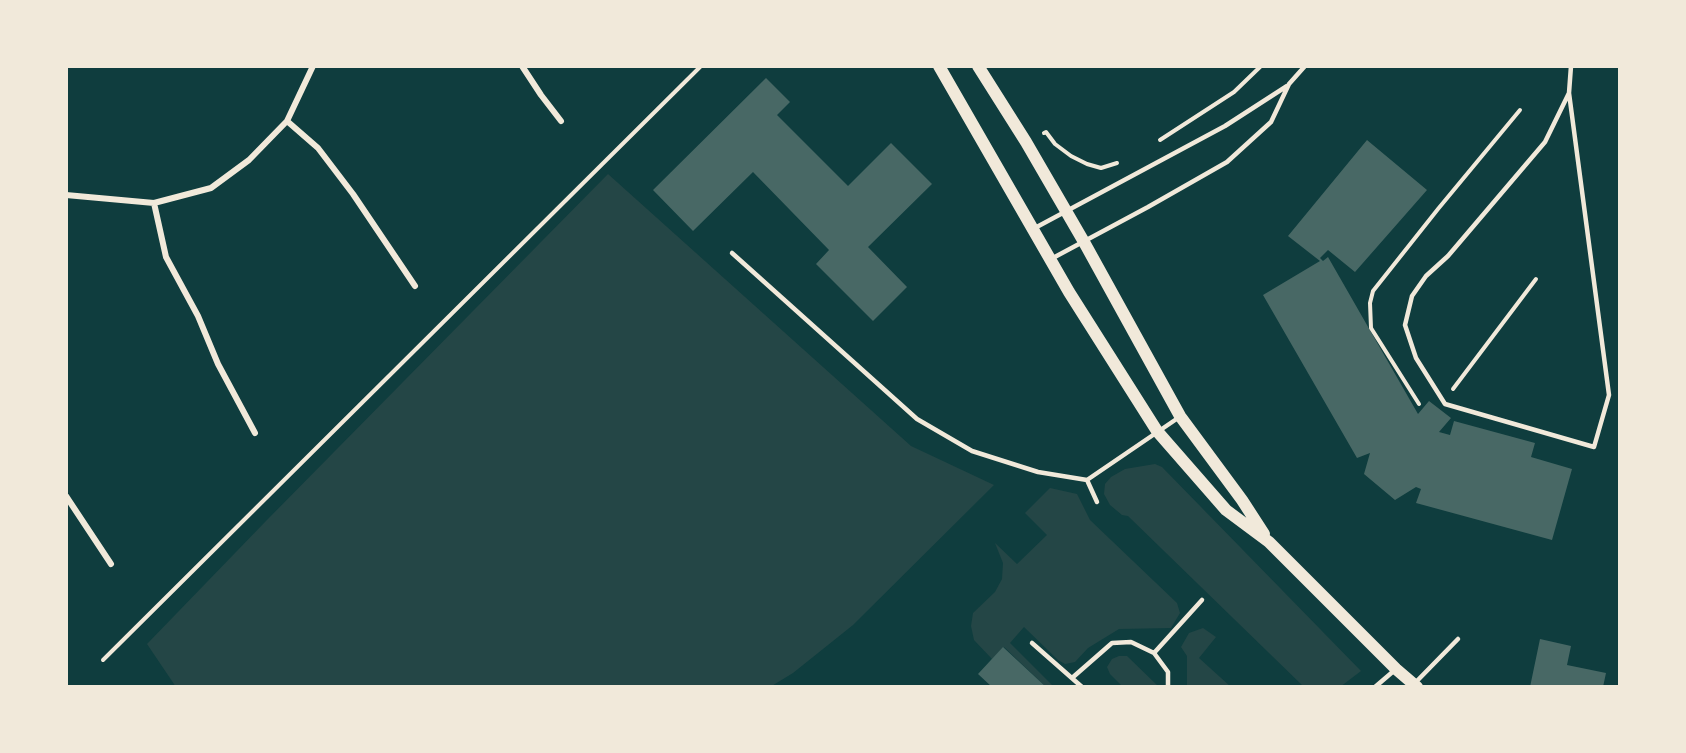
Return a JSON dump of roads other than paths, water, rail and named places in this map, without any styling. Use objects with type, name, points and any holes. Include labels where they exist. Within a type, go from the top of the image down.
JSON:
[{"type":"main road","points":[[939,66],[1069,292],[1157,431],[1226,510],[1269,542],[1415,686]]},
{"type":"main road","points":[[978,66],[1026,142],[1084,242],[1180,416],[1242,500],[1269,542]]},
{"type":"street","points":[[66,195],[154,203],[211,188],[249,160],[287,121],[313,66]]},
{"type":"street","points":[[522,66],[561,121]]},
{"type":"street","points":[[287,121],[318,148],[353,194],[415,286]]},
{"type":"street","points":[[154,203],[166,257],[198,316],[218,364],[255,433]]},
{"type":"street","points":[[66,496],[111,564]]},
{"type":"lane","points":[[1033,229],[1216,131],[1289,84],[1305,66]]},
{"type":"lane","points":[[1569,93],[1545,142],[1448,256],[1426,276],[1412,296],[1405,325],[1416,358],[1445,404],[1594,447],[1609,395],[1569,93],[1571,66]]},
{"type":"lane","points":[[1051,259],[1227,162],[1271,122],[1289,84]]},
{"type":"lane","points":[[732,253],[917,419],[972,451],[1038,472],[1087,480],[1180,416]]},
{"type":"lane","points":[[1087,480],[1097,502]]},
{"type":"lane","points":[[1154,653],[1202,600]]},
{"type":"lane","points":[[1415,686],[1458,639]]},
{"type":"lane","points":[[1072,678],[1112,643],[1131,642],[1154,653],[1168,672],[1168,687]]},
{"type":"lane","points":[[1032,643],[1082,687]]},
{"type":"lane","points":[[1375,687],[1396,669]]}]
